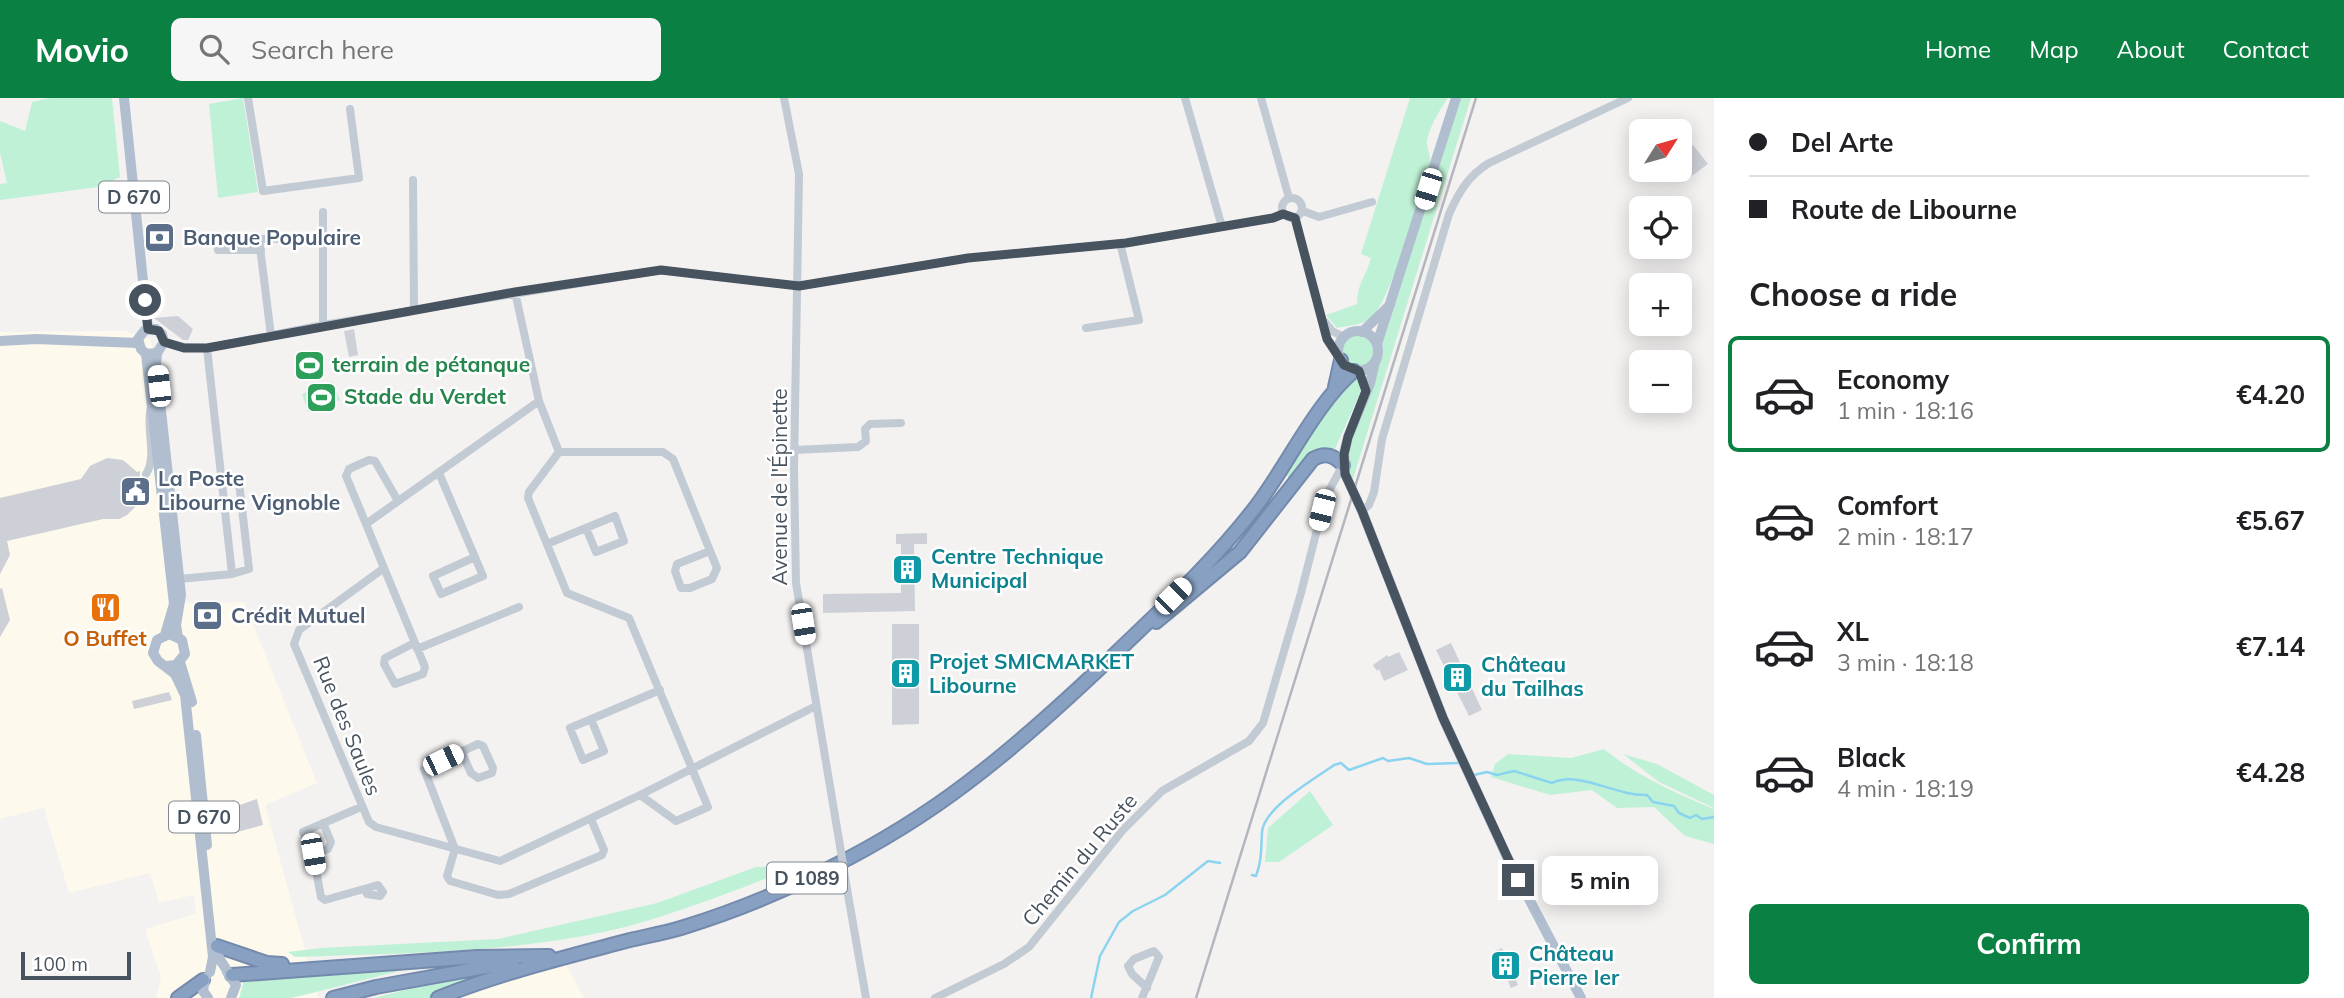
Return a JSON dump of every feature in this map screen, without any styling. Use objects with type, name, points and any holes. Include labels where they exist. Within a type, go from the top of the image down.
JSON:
[{"type":"highway","name":"D 1089","points":[[333,998],[376,987],[633,940],[679,929],[730,911],[813,875],[922,815],[1006,752],[1118,651],[1228,541],[1288,461],[1332,394],[1338,377],[1340,358]]},
{"type":"highway","name":"D 1089","points":[[1332,394],[1357,371]]},
{"type":"highway","name":"D 1089","points":[[1118,651],[1240,552],[1313,459],[1321,455],[1333,456],[1343,464]]},
{"type":"highway","points":[[438,998],[537,965],[633,940]]},
{"type":"highway","points":[[217,946],[267,963],[327,967]]},
{"type":"highway","points":[[230,974],[477,957],[549,956]]},
{"type":"highway","points":[[178,998],[207,976]]},
{"type":"main road","name":"D 670","points":[[124,98],[148,329]]},
{"type":"main road","points":[[1455,98],[1377,344],[1375,362],[1366,391],[1348,437],[1343,464],[1443,718],[1507,858],[1581,998]]},
{"type":"main road","points":[[1366,391],[1357,371],[1340,358],[1339,348],[1344,337],[1362,331],[1390,305]]},
{"type":"main road","points":[[0,341],[36,339],[138,343],[152,353],[181,596],[176,625],[178,637],[185,649],[180,662],[167,666],[158,662],[153,653],[155,643],[165,635],[174,604],[152,400],[152,353],[164,342],[159,331],[148,329],[142,332],[138,343]]},
{"type":"main road","points":[[1362,331],[1377,344]]},
{"type":"main road","points":[[1357,371],[1375,362]]},
{"type":"main road","points":[[165,635],[178,637]]},
{"type":"main road","name":"D 670","points":[[180,662],[191,691],[217,946],[219,958],[230,974]]},
{"type":"main road","name":"D 670","points":[[167,666],[175,674],[185,695],[213,957],[207,976]]},
{"type":"main road","points":[[208,998],[203,991],[207,976],[219,970],[230,974],[236,985],[231,998]]},
{"type":"street","points":[[248,98],[263,191],[359,178],[349,109]]},
{"type":"street","name":"Avenue de l'Épinette","points":[[784,98],[799,174],[794,450],[796,583],[866,998]]},
{"type":"street","points":[[1185,98],[1222,227]]},
{"type":"street","points":[[1261,98],[1290,198]]},
{"type":"street","points":[[1362,511],[1369,505],[1374,492],[1382,439],[1449,214],[1458,192],[1473,173],[1489,163],[1628,98]]},
{"type":"street","points":[[413,180],[414,310]]},
{"type":"street","points":[[1283,214],[1283,204],[1290,198]]},
{"type":"street","points":[[1290,198],[1299,200],[1303,211],[1319,217],[1372,202]]},
{"type":"street","points":[[1295,218],[1303,211]]},
{"type":"street","points":[[323,212],[323,325]]},
{"type":"street","points":[[164,342],[184,348],[207,348],[515,292],[661,270],[799,286],[968,258],[1120,243],[1273,218],[1283,214],[1295,218]]},
{"type":"street","points":[[1295,218],[1327,339],[1340,358]]},
{"type":"street","points":[[261,250],[218,250],[217,239],[323,238]]},
{"type":"street","points":[[259,239],[271,336]]},
{"type":"street","points":[[1086,328],[1139,320],[1120,243]]},
{"type":"street","points":[[515,292],[539,401],[559,452]]},
{"type":"street","points":[[1322,320],[1332,331],[1344,337]]},
{"type":"street","points":[[207,348],[232,574]]},
{"type":"street","points":[[146,474],[151,464],[148,419],[152,400]]},
{"type":"street","points":[[366,523],[539,401]]},
{"type":"street","points":[[794,450],[858,447],[865,444],[865,429],[870,424],[901,423]]},
{"type":"street","points":[[559,452],[529,492],[528,498],[567,593],[629,618],[708,807],[676,821],[640,795]]},
{"type":"street","points":[[559,452],[669,454],[710,551],[716,568],[712,579],[690,588],[681,588],[675,572],[677,564],[710,551]]},
{"type":"street","points":[[398,501],[375,461],[369,460],[349,468],[346,476],[416,646],[425,672],[395,684],[384,664],[384,658],[416,646],[519,607]]},
{"type":"street","name":"Chemin du Ruste","points":[[935,998],[1004,964],[1029,947],[1122,831],[1162,791],[1249,741],[1264,723],[1330,485],[1343,464]]},
{"type":"street","points":[[439,472],[475,557],[483,576],[441,594],[433,576],[475,557]]},
{"type":"street","points":[[179,579],[232,574],[249,569],[239,482],[235,479],[222,479]]},
{"type":"street","points":[[547,544],[615,516],[624,541],[596,552],[586,528]]},
{"type":"street","name":"Rue des Saules","points":[[384,568],[299,630],[294,644],[361,807],[369,822],[376,827],[500,861],[640,795],[816,706]]},
{"type":"street","points":[[591,719],[604,751],[583,760],[570,728],[591,719],[660,690]]},
{"type":"street","points":[[461,751],[471,773],[478,778],[492,773],[493,768],[483,746],[478,744],[461,751],[424,769],[454,849],[447,876],[450,881],[498,895],[509,894],[602,855],[604,850],[591,819]]},
{"type":"street","points":[[361,807],[303,832],[313,854],[321,897],[325,900],[365,890]]},
{"type":"street","points":[[313,854],[328,849],[331,842],[323,823]]},
{"type":"street","points":[[1142,998],[1147,988],[1159,957],[1154,951],[1134,959],[1129,966],[1132,974],[1147,988]]},
{"type":"shaded area","points":[[125,331],[151,339],[186,603],[244,602],[317,783],[265,805],[318,998],[156,998],[161,978],[145,929],[196,914],[194,895],[159,903],[150,873],[69,893],[44,808],[0,819],[0,332]]},
{"type":"shaded area","points":[[562,957],[584,998],[372,998],[417,986]]},
{"type":"green space","points":[[50,98],[112,98],[120,177],[98,187],[0,200],[0,184],[7,183],[0,153],[0,121],[25,131],[32,102]]},
{"type":"green space","points":[[243,98],[258,192],[218,198],[209,104]]},
{"type":"green space","points":[[1410,98],[1448,98],[1428,135],[1430,162],[1415,218],[1397,269],[1379,308],[1364,322],[1337,328],[1326,315],[1357,304],[1360,285],[1371,258],[1361,254]]},
{"type":"green space","points":[[1459,98],[1471,98],[1352,482],[1347,460],[1350,438],[1382,356],[1381,344]]},
{"type":"green space","points":[[1357,335],[1368,340],[1373,351],[1368,362],[1357,367],[1346,362],[1341,351],[1346,340]]},
{"type":"green space","points":[[1353,377],[1360,382],[1361,391],[1334,451],[1292,480],[1286,475],[1349,378]]},
{"type":"green space","name":"Stade du Verdet","points":[[333,382],[340,400],[308,412],[302,394]]},
{"type":"green space","points":[[1604,749],[1657,783],[1714,809],[1714,844],[1685,836],[1654,807],[1617,808],[1592,790],[1550,795],[1491,777],[1495,764],[1508,754],[1571,758]]},
{"type":"green space","points":[[1623,754],[1657,764],[1714,795],[1714,808],[1659,782]]},
{"type":"green space","points":[[1310,791],[1333,825],[1279,862],[1265,862],[1268,828]]},
{"type":"green space","points":[[789,866],[785,871],[688,907],[629,926],[589,935],[506,947],[420,953],[295,957],[288,952],[498,939],[657,903],[756,867]]},
{"type":"green space","points":[[477,963],[407,969],[292,998],[239,998],[244,980]]},
{"type":"green space","points":[[469,974],[471,980],[431,998],[373,998]]},
{"type":"building","points":[[1692,146],[1708,164],[1692,176]]},
{"type":"building","points":[[178,316],[193,329],[188,340],[183,340],[154,318]]},
{"type":"building","points":[[354,329],[358,355],[349,357],[344,331]]},
{"type":"building","points":[[107,458],[123,460],[137,472],[140,471],[140,477],[147,482],[143,504],[139,503],[119,519],[103,519],[7,541],[10,555],[0,574],[0,498],[81,479],[90,466]]},
{"type":"building","name":"Centre Technique Municipal","points":[[927,533],[927,544],[914,544],[915,611],[823,613],[823,594],[901,593],[901,544],[896,544],[896,534]]},
{"type":"building","points":[[2,588],[10,620],[0,637],[0,589]]},
{"type":"building","name":"Projet SMICMARKET Libourne","points":[[892,624],[919,624],[919,724],[892,725]]},
{"type":"building","name":"Château du Tailhas","points":[[1451,643],[1482,710],[1469,716],[1436,650]]},
{"type":"building","points":[[1399,652],[1408,670],[1384,681],[1379,669],[1377,671],[1373,665],[1387,655],[1388,657]]},
{"type":"building","points":[[169,692],[172,700],[134,709],[132,701]]},
{"type":"building","points":[[257,799],[263,825],[237,832],[229,802],[234,800],[237,806]]},
{"type":"building","name":"Château Pierre Ier","points":[[1502,948],[1518,985],[1511,988],[1495,951]]},
{"type":"waterway","points":[[1252,875],[1256,876],[1258,870],[1262,832],[1271,813],[1292,794],[1334,765],[1341,763],[1349,770],[1383,758],[1388,761],[1409,758],[1427,764],[1458,763]]},
{"type":"waterway","points":[[1474,775],[1487,772],[1497,775],[1514,771],[1552,783],[1563,780],[1586,781],[1622,792],[1647,795],[1653,802],[1674,806],[1679,813],[1690,818],[1696,815],[1702,819],[1714,817]]},
{"type":"waterway","points":[[1091,998],[1100,956],[1119,922],[1133,911],[1165,895],[1208,861],[1220,863]]},
{"type":"railway","points":[[1196,998],[1476,98]]},
{"type":"place","name":"Banque Populaire","points":[[160,238]]},
{"type":"place","name":"terrain de pétanque","points":[[309,365]]},
{"type":"place","name":"Stade du Verdet","points":[[321,397]]},
{"type":"place","name":"La Poste Libourne Vignoble","points":[[135,491]]},
{"type":"place","name":"Centre Technique Municipal","points":[[908,569]]},
{"type":"place","name":"O Buffet","points":[[105,607]]},
{"type":"place","name":"Crédit Mutuel","points":[[208,616]]},
{"type":"place","name":"Projet SMICMARKET Libourne","points":[[906,674]]},
{"type":"place","name":"Château du Tailhas","points":[[1458,677]]},
{"type":"place","name":"Château Pierre Ier","points":[[1506,966]]},
{"type":"route","points":[[145,300],[148,329],[159,331],[164,342],[184,348],[207,348],[515,292],[661,270],[799,286],[849,280],[968,258],[1126,243],[1273,218],[1283,214],[1288,218],[1295,218],[1327,339],[1344,365],[1359,371],[1365,382],[1366,391],[1362,405],[1354,418],[1344,454],[1345,474],[1390,580],[1443,718],[1518,880]]}]
